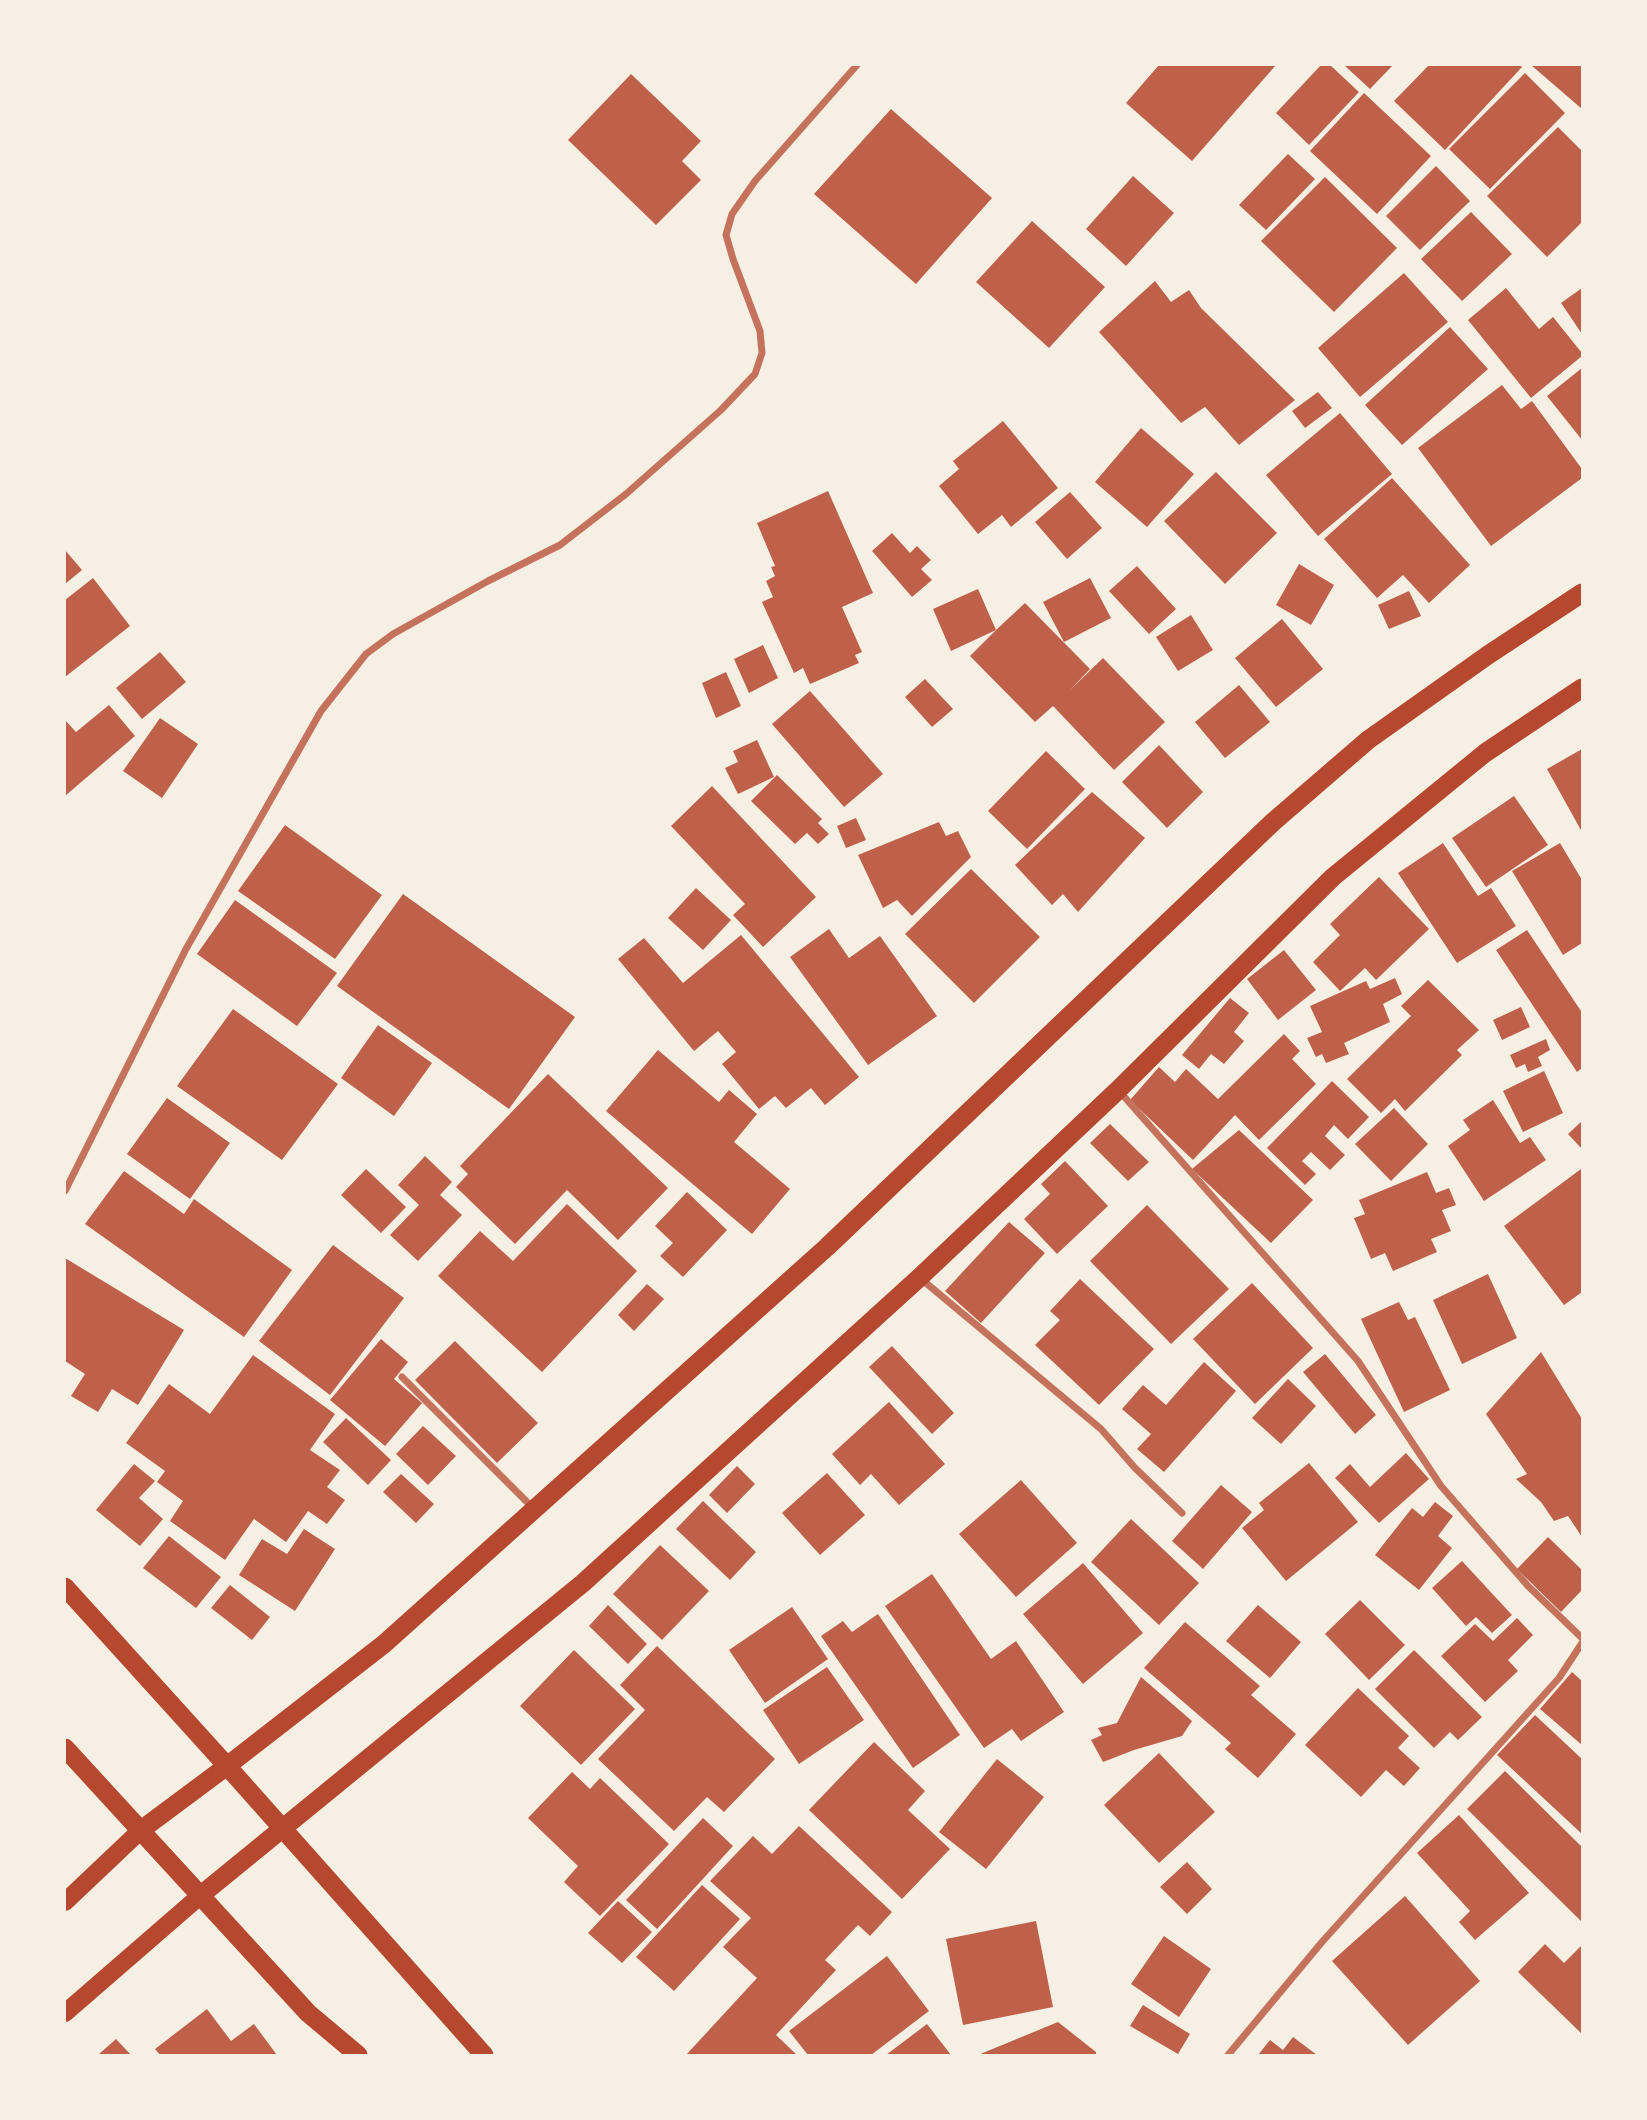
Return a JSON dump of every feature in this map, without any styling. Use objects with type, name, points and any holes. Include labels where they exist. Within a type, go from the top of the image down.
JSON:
[{"type":"highway","points":[[141,1830],[384,1644],[535,1510],[827,1247],[1273,822],[1368,740],[1489,654],[1582,593]]},
{"type":"highway","points":[[201,1895],[583,1583],[920,1278],[1118,1090],[1333,877],[1485,753],[1582,688]]},
{"type":"highway","points":[[65,1587],[484,2055]]},
{"type":"highway","points":[[65,1748],[308,2012],[358,2055]]},
{"type":"main road","points":[[65,1902],[141,1830]]},
{"type":"main road","points":[[65,2013],[201,1895]]},
{"type":"street","points":[[65,1191],[186,949],[321,710],[366,654],[393,634],[560,545],[664,461],[721,411],[755,374],[762,353],[760,331],[726,235],[733,214],[755,181],[857,65]]},
{"type":"street","points":[[1118,1090],[1358,1361],[1450,1496],[1528,1586],[1582,1640],[1559,1678],[1322,1942],[1228,2055]]},
{"type":"street","points":[[920,1278],[1101,1429],[1135,1468],[1182,1513]]},
{"type":"street","points":[[402,1377],[535,1510]]},
{"type":"building","points":[[1159,65],[1276,65],[1192,161],[1126,103]]},
{"type":"building","points":[[1321,65],[1330,65],[1359,92],[1309,145],[1276,113]]},
{"type":"building","points":[[1344,65],[1393,65],[1370,89]]},
{"type":"building","points":[[1429,65],[1522,67],[1445,150],[1394,101]]},
{"type":"building","points":[[1531,65],[1582,65],[1582,109]]},
{"type":"building","points":[[1525,73],[1565,113],[1490,189],[1449,149]]},
{"type":"building","points":[[631,74],[701,141],[682,161],[701,180],[656,225],[568,140]]},
{"type":"building","points":[[1364,93],[1431,156],[1377,214],[1310,151]]},
{"type":"building","points":[[891,109],[992,198],[916,284],[814,194]]},
{"type":"building","points":[[1558,127],[1582,151],[1582,222],[1547,257],[1487,196]]},
{"type":"building","points":[[1288,154],[1315,179],[1266,230],[1239,205]]},
{"type":"building","points":[[1436,166],[1470,201],[1420,250],[1386,216]]},
{"type":"building","points":[[1133,176],[1174,213],[1126,266],[1086,229]]},
{"type":"building","points":[[1325,177],[1397,248],[1334,312],[1261,241]]},
{"type":"building","points":[[1471,212],[1512,254],[1462,301],[1421,259]]},
{"type":"building","points":[[1032,221],[1105,287],[1049,348],[976,282]]},
{"type":"building","points":[[1404,273],[1448,322],[1360,397],[1318,348]]},
{"type":"building","points":[[1155,281],[1171,302],[1189,290],[1201,308],[1295,400],[1239,445],[1205,407],[1181,423],[1099,332]]},
{"type":"building","points":[[1506,288],[1539,329],[1553,317],[1582,353],[1582,356],[1531,398],[1468,320]]},
{"type":"building","points":[[1582,288],[1582,334],[1561,303]]},
{"type":"building","points":[[1450,327],[1488,369],[1402,445],[1365,405]]},
{"type":"building","points":[[1582,368],[1582,440],[1547,396]]},
{"type":"building","points":[[1502,385],[1521,409],[1532,401],[1582,469],[1582,478],[1491,546],[1418,448]]},
{"type":"building","points":[[1318,392],[1332,408],[1305,428],[1292,411]]},
{"type":"building","points":[[1340,413],[1392,474],[1318,536],[1266,475]]},
{"type":"building","points":[[1003,421],[1058,488],[1011,527],[1002,515],[978,534],[939,486],[959,469],[953,461]]},
{"type":"building","points":[[1141,428],[1194,474],[1147,527],[1095,482]]},
{"type":"building","points":[[1216,472],[1277,533],[1225,584],[1164,521]]},
{"type":"building","points":[[1392,478],[1470,565],[1429,603],[1403,575],[1377,598],[1324,539]]},
{"type":"building","points":[[828,491],[873,593],[842,607],[862,652],[855,655],[859,663],[810,684],[803,668],[794,673],[762,602],[773,597],[766,581],[775,576],[771,567],[775,566],[757,523]]},
{"type":"building","points":[[1070,492],[1102,528],[1067,559],[1035,522]]},
{"type":"building","points":[[892,533],[910,553],[917,546],[931,560],[921,569],[932,580],[912,597],[872,551]]},
{"type":"building","points":[[65,550],[82,570],[65,584]]},
{"type":"building","points":[[1299,564],[1334,585],[1311,625],[1276,605]]},
{"type":"building","points":[[1137,566],[1176,609],[1149,634],[1109,591]]},
{"type":"building","points":[[93,578],[130,626],[65,677],[65,600]]},
{"type":"building","points":[[1090,578],[1111,618],[1064,642],[1043,602]]},
{"type":"building","points":[[978,589],[996,630],[951,651],[933,609]]},
{"type":"building","points":[[1409,591],[1421,616],[1389,629],[1378,605]]},
{"type":"building","points":[[1025,603],[1090,669],[1070,690],[1103,658],[1165,722],[1114,770],[1053,706],[1035,722],[970,656]]},
{"type":"building","points":[[1191,615],[1213,650],[1178,671],[1156,637]]},
{"type":"building","points":[[1282,619],[1323,669],[1276,707],[1235,658]]},
{"type":"building","points":[[763,645],[778,678],[749,693],[734,659]]},
{"type":"building","points":[[160,652],[186,682],[142,719],[116,688]]},
{"type":"building","points":[[726,672],[741,706],[716,718],[702,683]]},
{"type":"building","points":[[925,679],[953,709],[932,727],[905,697]]},
{"type":"building","points":[[1239,685],[1270,722],[1225,758],[1195,722]]},
{"type":"building","points":[[810,691],[883,774],[844,807],[772,724]]},
{"type":"building","points":[[109,705],[135,736],[65,796],[65,720],[76,732]]},
{"type":"building","points":[[160,718],[198,744],[162,798],[123,771]]},
{"type":"building","points":[[757,740],[774,777],[738,794],[725,768],[738,762],[733,751]]},
{"type":"building","points":[[1159,745],[1203,792],[1167,828],[1122,782]]},
{"type":"building","points":[[1582,749],[1582,832],[1547,769]]},
{"type":"building","points":[[1046,751],[1085,789],[1027,849],[988,811]]},
{"type":"building","points":[[777,775],[822,819],[818,823],[829,834],[818,844],[807,833],[795,844],[751,801]]},
{"type":"building","points":[[712,786],[816,897],[763,947],[733,915],[745,904],[671,826]]},
{"type":"building","points":[[1092,792],[1145,838],[1078,912],[1063,894],[1052,905],[1015,865]]},
{"type":"building","points":[[1514,796],[1548,845],[1486,887],[1452,838]]},
{"type":"building","points":[[856,818],[866,840],[846,848],[837,826]]},
{"type":"building","points":[[939,822],[946,836],[958,831],[971,857],[912,916],[897,900],[883,908],[858,855]]},
{"type":"building","points":[[285,825],[382,895],[335,959],[238,891]]},
{"type":"building","points":[[1443,843],[1478,896],[1491,888],[1516,926],[1457,963],[1398,873]]},
{"type":"building","points":[[1560,843],[1582,880],[1582,943],[1563,955],[1512,871]]},
{"type":"building","points":[[971,869],[1040,937],[974,1003],[905,934]]},
{"type":"building","points":[[1379,877],[1429,929],[1376,980],[1365,968],[1340,991],[1313,962],[1340,935],[1330,924]]},
{"type":"building","points":[[696,888],[731,920],[703,950],[668,918]]},
{"type":"building","points":[[403,894],[575,1017],[509,1109],[337,986]]},
{"type":"building","points":[[235,900],[337,973],[297,1026],[197,954]]},
{"type":"building","points":[[829,929],[849,958],[880,936],[937,1016],[868,1065],[790,957]]},
{"type":"building","points":[[1527,930],[1582,1010],[1582,1068],[1577,1072],[1496,950]]},
{"type":"building","points":[[741,935],[859,1077],[825,1105],[811,1088],[786,1108],[775,1096],[759,1109],[722,1064],[736,1052],[718,1031],[694,1051],[618,959],[644,938],[683,983]]},
{"type":"building","points":[[1284,950],[1316,990],[1278,1020],[1247,979]]},
{"type":"building","points":[[1395,978],[1402,994],[1383,1004],[1390,1022],[1344,1043],[1349,1054],[1326,1063],[1322,1054],[1316,1057],[1307,1038],[1322,1032],[1310,1006],[1366,981],[1370,989]]},
{"type":"building","points":[[1428,980],[1479,1030],[1457,1050],[1462,1055],[1405,1111],[1395,1099],[1381,1113],[1347,1079],[1411,1016],[1401,1006]]},
{"type":"building","points":[[1230,998],[1249,1013],[1234,1032],[1244,1041],[1224,1064],[1211,1054],[1199,1069],[1182,1055]]},
{"type":"building","points":[[1521,1007],[1530,1027],[1502,1040],[1493,1020]]},
{"type":"building","points":[[233,1009],[338,1084],[282,1160],[177,1086]]},
{"type":"building","points":[[378,1025],[432,1063],[394,1116],[341,1078]]},
{"type":"building","points":[[1284,1034],[1300,1051],[1292,1059],[1316,1084],[1259,1140],[1235,1115],[1193,1160],[1130,1100],[1159,1067],[1175,1082],[1186,1069],[1218,1099]]},
{"type":"building","points":[[1546,1039],[1550,1050],[1538,1057],[1542,1066],[1528,1072],[1525,1064],[1516,1068],[1510,1055]]},
{"type":"building","points":[[658,1050],[719,1102],[729,1090],[757,1114],[734,1142],[790,1189],[752,1234],[606,1111]]},
{"type":"building","points":[[1544,1071],[1563,1113],[1523,1132],[1503,1091]]},
{"type":"building","points":[[548,1074],[668,1188],[618,1240],[567,1190],[515,1244],[456,1187],[468,1174],[460,1166]]},
{"type":"building","points":[[1332,1081],[1369,1117],[1348,1139],[1334,1125],[1325,1136],[1345,1155],[1330,1170],[1311,1152],[1302,1161],[1316,1174],[1305,1185],[1267,1148]]},
{"type":"building","points":[[167,1098],[230,1143],[190,1199],[127,1154]]},
{"type":"building","points":[[1493,1100],[1520,1143],[1530,1137],[1546,1160],[1484,1201],[1448,1146],[1470,1130],[1463,1120]]},
{"type":"building","points":[[1394,1108],[1428,1144],[1391,1181],[1355,1144]]},
{"type":"building","points":[[1582,1121],[1582,1149],[1568,1134]]},
{"type":"building","points":[[1110,1124],[1149,1162],[1128,1181],[1090,1143]]},
{"type":"building","points":[[1239,1130],[1313,1200],[1271,1243],[1192,1169]]},
{"type":"building","points":[[425,1156],[452,1182],[440,1195],[462,1215],[418,1261],[390,1235],[419,1205],[398,1185]]},
{"type":"building","points":[[1065,1161],[1108,1206],[1057,1254],[1024,1219],[1050,1194],[1041,1184]]},
{"type":"building","points":[[366,1169],[406,1207],[381,1233],[341,1195]]},
{"type":"building","points":[[1581,1169],[1582,1292],[1564,1305],[1504,1226]]},
{"type":"building","points":[[124,1171],[184,1214],[194,1199],[292,1270],[244,1337],[85,1224]]},
{"type":"building","points":[[1427,1172],[1436,1193],[1449,1188],[1456,1205],[1442,1210],[1451,1231],[1431,1239],[1437,1252],[1393,1271],[1385,1253],[1371,1259],[1354,1218],[1365,1214],[1359,1200]]},
{"type":"building","points":[[687,1192],[727,1230],[683,1277],[660,1256],[673,1243],[655,1226]]},
{"type":"building","points":[[567,1204],[637,1271],[542,1372],[438,1276],[480,1231],[513,1261]]},
{"type":"building","points":[[1147,1205],[1229,1289],[1171,1344],[1090,1261]]},
{"type":"building","points":[[1009,1222],[1045,1253],[981,1323],[945,1291]]},
{"type":"building","points":[[333,1245],[404,1298],[330,1395],[259,1341]]},
{"type":"building","points":[[65,1258],[184,1330],[138,1405],[112,1389],[98,1412],[71,1396],[85,1374],[65,1361]]},
{"type":"building","points":[[1488,1274],[1517,1338],[1462,1364],[1433,1300]]},
{"type":"building","points":[[1080,1279],[1154,1349],[1099,1405],[1035,1345],[1060,1320],[1050,1311]]},
{"type":"building","points":[[1252,1283],[1313,1348],[1255,1404],[1193,1339]]},
{"type":"building","points":[[647,1284],[664,1299],[634,1331],[618,1315]]},
{"type":"building","points":[[1399,1302],[1408,1320],[1415,1317],[1450,1390],[1404,1412],[1361,1319]]},
{"type":"building","points":[[381,1339],[408,1362],[394,1379],[422,1403],[385,1446],[330,1400]]},
{"type":"building","points":[[455,1341],[538,1423],[497,1463],[415,1380]]},
{"type":"building","points":[[892,1346],[954,1413],[932,1434],[869,1367]]},
{"type":"building","points":[[1541,1352],[1582,1419],[1582,1537],[1568,1516],[1554,1521],[1541,1502],[1516,1479],[1527,1474],[1486,1414]]},
{"type":"building","points":[[1325,1354],[1376,1415],[1355,1434],[1303,1372]]},
{"type":"building","points":[[253,1355],[335,1414],[310,1450],[340,1470],[327,1487],[345,1500],[327,1524],[308,1511],[286,1542],[254,1519],[225,1560],[170,1521],[183,1501],[157,1482],[165,1471],[126,1443],[169,1384],[210,1414]]},
{"type":"building","points":[[1204,1362],[1236,1391],[1164,1472],[1137,1449],[1151,1434],[1122,1409],[1143,1385],[1166,1405]]},
{"type":"building","points":[[1288,1379],[1316,1406],[1281,1444],[1252,1418]]},
{"type":"building","points":[[889,1402],[945,1464],[899,1505],[871,1474],[860,1485],[832,1454]]},
{"type":"building","points":[[346,1418],[391,1460],[368,1485],[323,1442]]},
{"type":"building","points":[[423,1426],[456,1456],[428,1485],[396,1454]]},
{"type":"building","points":[[1406,1453],[1429,1479],[1379,1523],[1335,1478],[1350,1464],[1370,1487]]},
{"type":"building","points":[[1309,1463],[1358,1522],[1286,1581],[1242,1528],[1264,1510],[1259,1503]]},
{"type":"building","points":[[134,1464],[155,1481],[139,1498],[163,1519],[140,1546],[96,1510]]},
{"type":"building","points":[[737,1466],[755,1484],[727,1513],[709,1495]]},
{"type":"building","points":[[827,1473],[865,1515],[820,1555],[782,1513]]},
{"type":"building","points":[[401,1474],[434,1504],[416,1523],[383,1492]]},
{"type":"building","points":[[1021,1480],[1077,1543],[1016,1597],[959,1534]]},
{"type":"building","points":[[1221,1485],[1252,1512],[1203,1569],[1172,1541]]},
{"type":"building","points":[[703,1501],[756,1552],[730,1580],[676,1529]]},
{"type":"building","points":[[1435,1502],[1453,1516],[1438,1536],[1452,1548],[1419,1590],[1375,1555],[1412,1508],[1423,1517]]},
{"type":"building","points":[[1131,1519],[1199,1583],[1159,1625],[1091,1562]]},
{"type":"building","points":[[304,1529],[335,1549],[295,1611],[239,1575],[262,1539],[287,1554]]},
{"type":"building","points":[[169,1536],[221,1577],[196,1608],[143,1568]]},
{"type":"building","points":[[1548,1537],[1582,1570],[1582,1590],[1561,1612],[1517,1569]]},
{"type":"building","points":[[660,1545],[709,1591],[662,1640],[613,1594]]},
{"type":"building","points":[[1462,1561],[1512,1615],[1492,1633],[1476,1617],[1466,1626],[1432,1588]]},
{"type":"building","points":[[1083,1563],[1143,1633],[1083,1684],[1023,1614]]},
{"type":"building","points":[[932,1574],[991,1659],[1016,1641],[1064,1712],[1021,1741],[1012,1729],[984,1748],[885,1606]]},
{"type":"building","points":[[230,1585],[270,1617],[252,1640],[211,1608]]},
{"type":"building","points":[[1360,1600],[1405,1645],[1369,1680],[1325,1634]]},
{"type":"building","points":[[608,1605],[647,1644],[628,1664],[589,1626]]},
{"type":"building","points":[[1258,1605],[1301,1642],[1270,1678],[1226,1641]]},
{"type":"building","points":[[792,1607],[828,1659],[765,1703],[729,1650]]},
{"type":"building","points":[[878,1614],[960,1735],[913,1768],[821,1636],[843,1621],[852,1632]]},
{"type":"building","points":[[1517,1618],[1533,1635],[1508,1660],[1518,1671],[1485,1702],[1441,1656],[1475,1624],[1493,1641]]},
{"type":"building","points":[[1185,1622],[1260,1686],[1251,1695],[1296,1734],[1258,1778],[1225,1749],[1231,1743],[1144,1668]]},
{"type":"building","points":[[657,1646],[775,1759],[724,1812],[707,1797],[674,1831],[598,1759],[645,1710],[620,1685]]},
{"type":"building","points":[[574,1650],[635,1709],[581,1765],[520,1706]]},
{"type":"building","points":[[1414,1650],[1482,1717],[1458,1740],[1450,1732],[1434,1748],[1375,1689]]},
{"type":"building","points":[[827,1667],[864,1720],[799,1764],[763,1710]]},
{"type":"building","points":[[1572,1672],[1582,1681],[1582,1745],[1540,1709]]},
{"type":"building","points":[[1141,1677],[1192,1721],[1182,1736],[1103,1762],[1091,1740],[1102,1735],[1098,1728],[1117,1723]]},
{"type":"building","points":[[1358,1688],[1409,1736],[1398,1748],[1420,1768],[1404,1786],[1386,1770],[1361,1797],[1305,1745]]},
{"type":"building","points":[[1535,1715],[1582,1759],[1582,1834],[1497,1755]]},
{"type":"building","points":[[874,1742],[925,1791],[908,1810],[950,1849],[902,1899],[809,1810]]},
{"type":"building","points":[[1159,1753],[1215,1812],[1159,1863],[1104,1805]]},
{"type":"building","points":[[997,1759],[1044,1797],[986,1869],[939,1832]]},
{"type":"building","points":[[1505,1771],[1582,1847],[1582,1922],[1467,1809]]},
{"type":"building","points":[[572,1772],[590,1789],[600,1778],[669,1844],[600,1916],[564,1882],[578,1866],[528,1818]]},
{"type":"building","points":[[1459,1815],[1529,1893],[1475,1940],[1459,1922],[1470,1911],[1417,1853]]},
{"type":"building","points":[[703,1818],[733,1846],[657,1929],[626,1900]]},
{"type":"building","points":[[799,1826],[892,1912],[870,1936],[858,1925],[825,1960],[836,1970],[776,2035],[797,2055],[686,2055],[757,1978],[723,1947],[751,1918],[710,1881],[753,1836],[772,1854]]},
{"type":"building","points":[[1187,1862],[1212,1889],[1187,1914],[1160,1887]]},
{"type":"building","points":[[702,1885],[740,1919],[674,1991],[636,1957]]},
{"type":"building","points":[[1405,1896],[1480,1981],[1408,2045],[1332,1961]]},
{"type":"building","points":[[618,1901],[652,1932],[622,1963],[588,1933]]},
{"type":"building","points":[[1036,1921],[1053,2007],[963,2025],[946,1939]]},
{"type":"building","points":[[1164,1936],[1211,1969],[1179,2017],[1131,1984]]},
{"type":"building","points":[[1545,1944],[1564,1963],[1582,1945],[1582,2034],[1518,1972]]},
{"type":"building","points":[[887,1956],[929,2011],[871,2055],[808,2055],[789,2031]]},
{"type":"building","points":[[1143,2005],[1190,2034],[1178,2054],[1130,2026]]},
{"type":"building","points":[[207,2009],[231,2041],[254,2024],[277,2055],[160,2055],[155,2049]]},
{"type":"building","points":[[1058,2022],[1096,2052],[1096,2055],[978,2055]]},
{"type":"building","points":[[927,2024],[951,2055],[886,2055]]},
{"type":"building","points":[[1293,2037],[1317,2055],[1258,2055],[1270,2040],[1283,2050]]},
{"type":"building","points":[[116,2039],[131,2055],[98,2055]]}]
